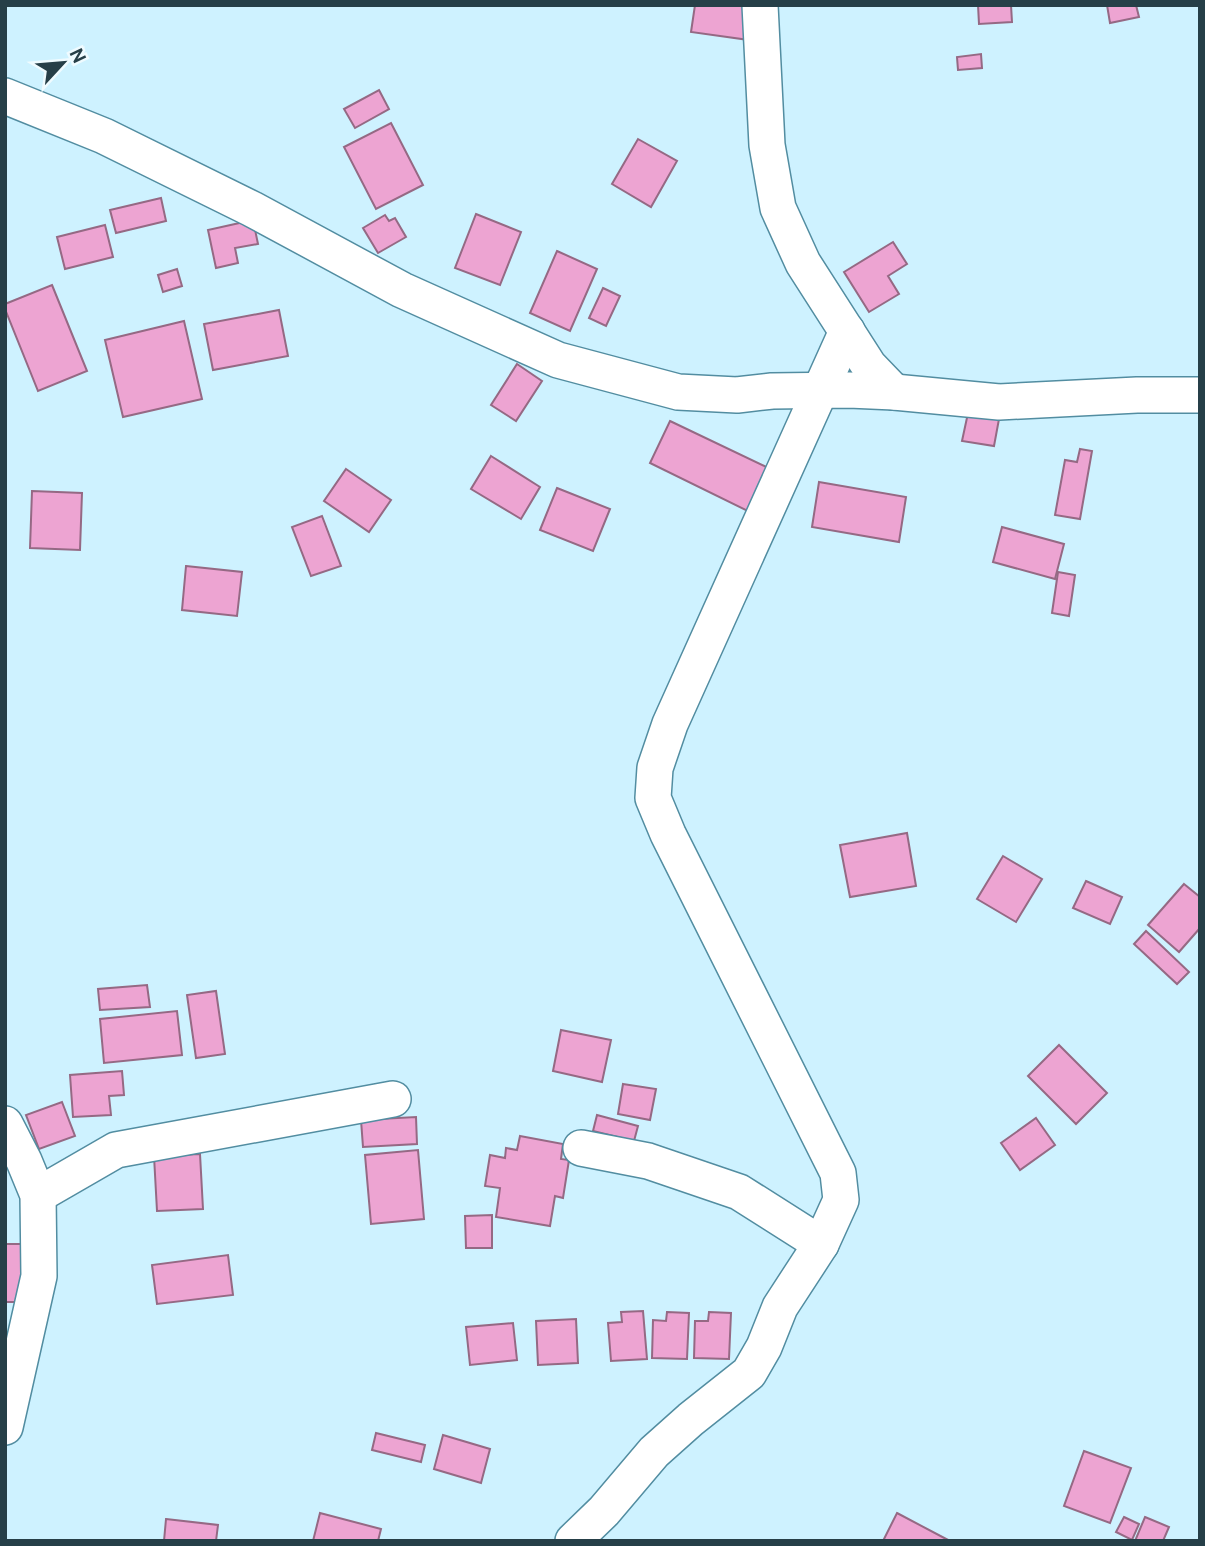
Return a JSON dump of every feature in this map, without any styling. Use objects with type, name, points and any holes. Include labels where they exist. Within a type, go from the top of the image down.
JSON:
[{"type":"street","points":[[760,5],[767,145],[778,208],[803,263],[869,366],[894,392]]},
{"type":"street","points":[[5,96],[104,136],[253,209],[402,290],[558,360],[678,392],[737,395],[772,391],[894,392],[999,402],[1137,395],[1200,395]]},
{"type":"street","points":[[573,1541],[604,1511],[654,1452],[749,1373],[764,1347],[780,1307],[821,1244],[841,1200],[838,1173],[668,834],[653,797],[655,768],[670,724],[847,331]]},
{"type":"street","points":[[38,1195],[116,1150],[393,1099]]},
{"type":"street","points":[[5,1124],[38,1195],[39,1276],[5,1427]]},
{"type":"street","points":[[581,1148],[648,1161],[739,1192],[821,1244]]},
{"type":"building","points":[[695,5],[753,5],[749,40],[691,32]]},
{"type":"building","points":[[978,5],[1011,5],[1012,22],[979,24]]},
{"type":"building","points":[[1107,5],[1136,5],[1139,17],[1110,23]]},
{"type":"building","points":[[981,54],[982,68],[958,70],[957,57]]},
{"type":"building","points":[[379,90],[389,109],[355,128],[344,109]]},
{"type":"building","points":[[391,123],[423,185],[376,209],[344,147]]},
{"type":"building","points":[[638,139],[677,161],[651,207],[612,184]]},
{"type":"building","points":[[161,198],[166,221],[116,233],[110,210]]},
{"type":"building","points":[[476,214],[521,232],[500,285],[455,268]]},
{"type":"building","points":[[385,215],[389,221],[395,218],[406,237],[378,253],[363,228]]},
{"type":"building","points":[[253,220],[258,244],[235,248],[238,263],[216,268],[208,230]]},
{"type":"building","points":[[105,225],[113,257],[65,269],[57,237]]},
{"type":"building","points":[[893,242],[907,264],[888,276],[899,294],[869,312],[844,272]]},
{"type":"building","points":[[557,251],[597,269],[570,331],[530,313]]},
{"type":"building","points":[[177,269],[182,286],[163,292],[158,275]]},
{"type":"building","points":[[52,285],[87,371],[38,391],[5,304]]},
{"type":"building","points":[[603,288],[620,296],[606,326],[589,318]]},
{"type":"building","points":[[279,310],[288,356],[213,370],[204,324]]},
{"type":"building","points":[[184,321],[202,399],[123,417],[105,340]]},
{"type":"building","points":[[517,364],[542,381],[516,421],[491,405]]},
{"type":"building","points":[[968,413],[999,419],[994,446],[962,441]]},
{"type":"building","points":[[670,421],[777,472],[756,515],[650,463]]},
{"type":"building","points":[[1080,449],[1092,451],[1080,519],[1055,515],[1065,460],[1077,462]]},
{"type":"building","points":[[491,456],[540,487],[521,519],[471,489]]},
{"type":"building","points":[[346,469],[391,500],[369,532],[324,501]]},
{"type":"building","points":[[819,482],[906,497],[899,542],[812,527]]},
{"type":"building","points":[[557,488],[610,509],[593,551],[540,530]]},
{"type":"building","points":[[32,491],[82,493],[80,550],[30,548]]},
{"type":"building","points":[[322,516],[341,566],[311,576],[292,527]]},
{"type":"building","points":[[1002,527],[1064,544],[1055,579],[993,562]]},
{"type":"building","points":[[186,566],[242,572],[237,616],[182,610]]},
{"type":"building","points":[[1058,572],[1075,575],[1069,616],[1052,613]]},
{"type":"building","points":[[907,833],[916,886],[850,897],[840,845]]},
{"type":"building","points":[[1003,856],[1042,879],[1016,922],[977,899]]},
{"type":"building","points":[[1086,881],[1122,897],[1110,924],[1073,908]]},
{"type":"building","points":[[1184,884],[1200,897],[1200,928],[1179,952],[1148,925]]},
{"type":"building","points":[[1146,931],[1189,972],[1177,984],[1134,944]]},
{"type":"building","points":[[147,985],[150,1007],[100,1010],[98,989]]},
{"type":"building","points":[[216,991],[225,1054],[196,1058],[187,995]]},
{"type":"building","points":[[177,1011],[182,1055],[104,1063],[100,1019]]},
{"type":"building","points":[[561,1030],[611,1040],[602,1082],[553,1071]]},
{"type":"building","points":[[1059,1045],[1107,1093],[1076,1124],[1028,1076]]},
{"type":"building","points":[[122,1071],[124,1095],[109,1096],[111,1115],[73,1117],[70,1075]]},
{"type":"building","points":[[623,1084],[656,1089],[650,1120],[618,1114]]},
{"type":"building","points":[[62,1102],[75,1136],[39,1149],[26,1115]]},
{"type":"building","points":[[597,1115],[638,1126],[634,1141],[593,1131]]},
{"type":"building","points":[[416,1117],[417,1144],[363,1147],[361,1120]]},
{"type":"building","points":[[1036,1118],[1055,1145],[1020,1170],[1001,1143]]},
{"type":"building","points":[[520,1136],[563,1144],[561,1159],[569,1160],[563,1198],[555,1196],[550,1226],[496,1217],[500,1188],[485,1186],[490,1155],[505,1158],[506,1148],[517,1150]]},
{"type":"building","points":[[418,1150],[424,1219],[371,1224],[365,1155]]},
{"type":"building","points":[[200,1154],[203,1209],[157,1211],[154,1156]]},
{"type":"building","points":[[492,1215],[492,1248],[466,1248],[465,1216]]},
{"type":"building","points":[[5,1244],[21,1244],[22,1302],[5,1302]]},
{"type":"building","points":[[228,1255],[233,1295],[157,1304],[152,1265]]},
{"type":"building","points":[[643,1311],[647,1359],[611,1361],[608,1323],[622,1322],[621,1312]]},
{"type":"building","points":[[667,1312],[689,1313],[687,1359],[652,1358],[653,1320],[666,1321]]},
{"type":"building","points":[[709,1312],[731,1313],[729,1359],[694,1358],[695,1321],[708,1321]]},
{"type":"building","points":[[576,1319],[578,1363],[538,1365],[536,1321]]},
{"type":"building","points":[[513,1323],[517,1360],[470,1365],[466,1327]]},
{"type":"building","points":[[376,1433],[425,1445],[421,1462],[372,1450]]},
{"type":"building","points":[[443,1435],[490,1449],[481,1483],[434,1469]]},
{"type":"building","points":[[1084,1451],[1131,1468],[1110,1523],[1064,1506]]},
{"type":"building","points":[[320,1513],[381,1529],[378,1541],[313,1541]]},
{"type":"building","points":[[897,1513],[950,1541],[883,1541]]},
{"type":"building","points":[[1124,1517],[1139,1524],[1132,1540],[1116,1532]]},
{"type":"building","points":[[1145,1517],[1169,1527],[1163,1541],[1135,1541]]},
{"type":"building","points":[[166,1519],[218,1525],[216,1541],[164,1541]]}]
